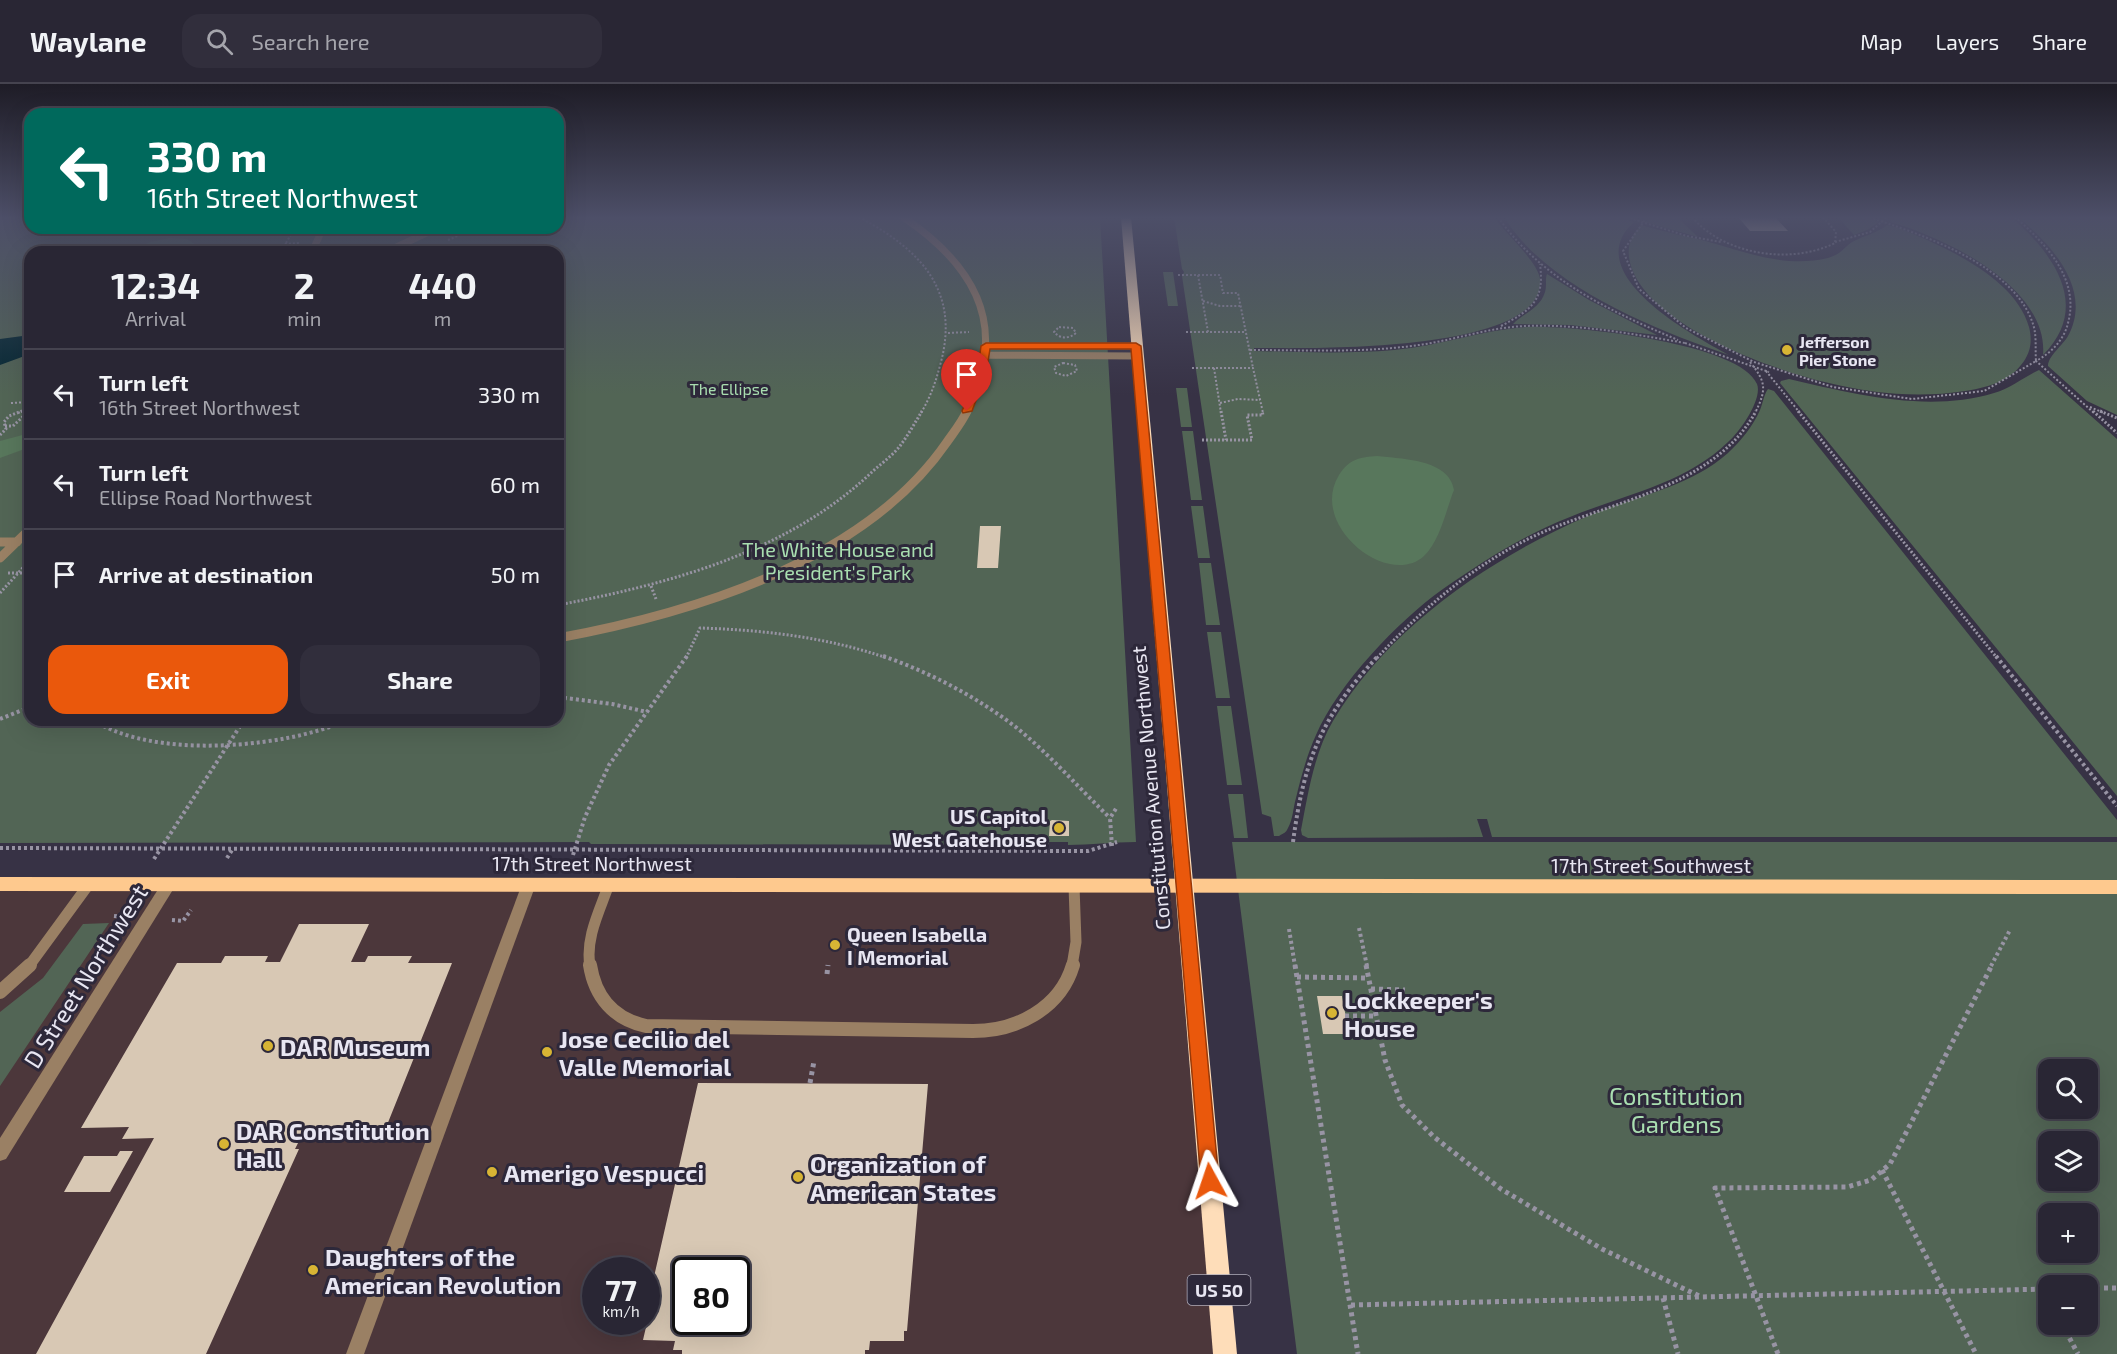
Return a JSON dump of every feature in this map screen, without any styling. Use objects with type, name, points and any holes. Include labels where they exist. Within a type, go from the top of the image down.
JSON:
[{"type":"highway","name":"Constitution Avenue Northwest","points":[[1130,276],[1225,1354]]},
{"type":"main road","name":"17th Street Northwest","points":[[0,884],[1184,886]]},
{"type":"main road","name":"17th Street Southwest","points":[[1184,886],[2117,887]]},
{"type":"street","points":[[355,1354],[529,884]]},
{"type":"street","name":"D Street Northwest","points":[[0,1153],[169,885]]},
{"type":"lane","points":[[564,637],[626,626],[711,600],[783,571],[859,527],[916,480],[959,426],[981,374],[986,327],[982,310],[967,276]]},
{"type":"lane","points":[[985,351],[1136,351]]},
{"type":"lane","points":[[0,558],[24,535]]},
{"type":"lane","points":[[0,542],[16,542]]},
{"type":"lane","points":[[0,992],[10,985],[48,942],[89,884]]},
{"type":"lane","points":[[609,884],[589,950],[590,977],[605,1003],[630,1022],[656,1027],[691,1028],[950,1031],[1002,1029],[1027,1019],[1051,1002],[1066,982],[1074,960],[1074,886]]},
{"type":"path","points":[[564,604],[651,586],[698,571],[753,549],[798,526],[849,493],[885,462],[908,436],[928,405],[943,369],[948,333],[942,298],[930,276]]},
{"type":"path","points":[[1198,276],[1208,332]]},
{"type":"path","points":[[1202,440],[1252,440],[1247,415],[1263,415],[1238,293],[1223,293],[1220,276]]},
{"type":"path","points":[[1498,328],[1530,309],[1537,302],[1543,286],[1541,276]]},
{"type":"path","points":[[1559,276],[1597,301],[1685,343],[1755,368],[1836,388],[1882,396],[1946,397],[1979,393],[2007,384],[2019,377],[2036,361],[2049,354],[2063,337],[2069,322],[2071,297],[2064,276]]},
{"type":"path","points":[[1631,276],[1648,299],[1662,312],[1690,331],[1750,362],[1782,374]]},
{"type":"path","points":[[1993,276],[2021,303],[2032,321],[2037,342],[2036,361]]},
{"type":"path","points":[[1203,301],[1216,305],[1241,306]]},
{"type":"path","points":[[1250,350],[1385,349],[1430,343],[1498,328],[1570,326],[1685,343]]},
{"type":"path","points":[[948,333],[969,332]]},
{"type":"path","points":[[1186,332],[1246,332]]},
{"type":"path","points":[[2036,361],[2117,433]]},
{"type":"path","points":[[1293,842],[1299,800],[1325,724],[1372,660],[1455,586],[1525,541],[1552,527],[1672,483],[1718,456],[1739,436],[1756,411],[1764,384],[1750,362]]},
{"type":"path","points":[[1191,368],[1253,368]]},
{"type":"path","points":[[1214,368],[1226,440]]},
{"type":"path","points":[[943,369],[965,370]]},
{"type":"path","points":[[1766,371],[2117,806]]},
{"type":"path","points":[[1220,404],[1238,399],[1260,400]]},
{"type":"path","points":[[18,402],[24,407]]},
{"type":"path","points":[[11,403],[24,402]]},
{"type":"path","points":[[2086,406],[2117,418]]},
{"type":"path","points":[[0,435],[6,429],[4,422],[9,417],[24,411]]},
{"type":"path","points":[[5,426],[13,426],[24,414]]},
{"type":"path","points":[[0,592],[24,566]]},
{"type":"path","points":[[8,573],[24,573]]},
{"type":"path","points":[[651,586],[657,603]]},
{"type":"path","points":[[694,622],[700,628],[742,629],[817,638],[881,654],[921,670],[974,698],[1016,728],[1110,818]]},
{"type":"path","points":[[574,852],[591,802],[609,765],[684,663],[700,628]]},
{"type":"path","points":[[564,698],[612,704],[647,712]]},
{"type":"path","points":[[0,719],[24,709]]},
{"type":"path","points":[[102,726],[132,739],[175,743],[279,740],[332,726]]},
{"type":"path","points":[[154,859],[240,726]]},
{"type":"path","points":[[0,848],[574,852],[1088,851],[1113,844],[1110,818],[1116,807]]},
{"type":"path","points":[[227,858],[233,849]]},
{"type":"path","points":[[118,910],[114,916],[124,917]]},
{"type":"path","points":[[172,920],[183,921],[190,910]]},
{"type":"path","points":[[1359,928],[1385,1060],[1402,1105],[1434,1137],[1501,1189],[1564,1228],[1700,1297]]},
{"type":"path","points":[[1289,929],[1358,1354]]},
{"type":"path","points":[[1778,1354],[1715,1188],[1847,1187],[1871,1180],[1890,1164],[2010,930]]},
{"type":"path","points":[[827,974],[828,965]]},
{"type":"path","points":[[1297,977],[1368,978]]},
{"type":"path","points":[[1371,989],[1405,990]]},
{"type":"path","points":[[1345,1016],[1376,1016]]},
{"type":"path","points":[[810,1083],[814,1060]]},
{"type":"path","points":[[1882,1170],[1976,1354]]},
{"type":"path","points":[[2098,1288],[2117,1288]]},
{"type":"path","points":[[1351,1305],[2038,1289]]},
{"type":"path","points":[[1663,1298],[1678,1354]]},
{"type":"path","points":[[2068,1335],[2078,1354]]},
{"type":"shaded area","points":[[0,884],[1184,886],[1225,1354],[0,1354]]},
{"type":"green space","name":"The White House and President's Park","points":[[0,276],[24,276],[24,726],[564,726],[564,276],[1103,276],[1136,842],[1068,845],[1068,842],[1049,842],[1049,845],[591,844],[589,842],[0,843]]},
{"type":"green space","points":[[1164,276],[1174,276],[1178,306],[1168,306]]},
{"type":"green space","points":[[1182,276],[1539,276],[1540,279],[1532,304],[1505,322],[1465,334],[1417,342],[1320,348],[1254,348],[1254,351],[1394,350],[1510,329],[1548,327],[1651,339],[1719,357],[1744,369],[1757,384],[1757,398],[1744,424],[1733,438],[1711,456],[1693,468],[1653,487],[1570,517],[1520,540],[1443,589],[1407,618],[1354,675],[1326,715],[1307,758],[1290,825],[1285,832],[1274,836],[1271,817],[1262,814]]},
{"type":"green space","points":[[1551,276],[1589,300],[1657,335],[1570,325],[1513,324],[1543,298],[1546,278]]},
{"type":"green space","points":[[1563,276],[1628,276],[1647,300],[1669,318],[1729,355],[1636,319]]},
{"type":"green space","points":[[1637,276],[1990,276],[2009,293],[2021,309],[2029,327],[2031,343],[2029,352],[2016,371],[1988,386],[1973,390],[1931,394],[1897,394],[1862,390],[1805,377],[1746,356],[1687,326],[1662,308],[1643,288]]},
{"type":"green space","points":[[1998,276],[2059,276],[2065,299],[2065,318],[2057,336],[2043,355],[2040,330],[2029,308],[2011,287]]},
{"type":"green space","points":[[2068,276],[2117,276],[2117,415],[2087,401],[2048,366],[2050,358],[2068,336],[2074,319],[2076,302]]},
{"type":"green space","points":[[2039,370],[2117,439],[2117,796],[1780,383],[1789,379],[1891,399],[1943,401],[1969,399],[1994,393]]},
{"type":"green space","points":[[1176,388],[1187,388],[1192,427],[1181,427]]},
{"type":"green space","points":[[1768,389],[1774,391],[2117,820],[2117,837],[1492,837],[1487,819],[1477,819],[1483,837],[1308,838],[1302,835],[1301,830],[1313,774],[1326,733],[1356,687],[1382,656],[1412,626],[1444,599],[1479,575],[1551,533],[1588,516],[1679,483],[1713,465],[1728,453],[1746,433],[1757,416]]},
{"type":"green space","points":[[1182,431],[1193,431],[1202,500],[1191,500]]},
{"type":"green space","points":[[24,435],[24,449],[0,458],[0,441]]},
{"type":"green space","points":[[1377,456],[1423,462],[1434,466],[1450,480],[1454,490],[1442,525],[1430,550],[1409,564],[1391,564],[1373,558],[1356,547],[1343,531],[1334,513],[1332,494],[1339,475],[1347,465],[1355,460]]},
{"type":"green space","points":[[1191,506],[1203,506],[1210,558],[1198,558]]},
{"type":"green space","points":[[1199,563],[1211,563],[1220,625],[1206,625]]},
{"type":"green space","points":[[1207,632],[1221,632],[1230,698],[1216,698]]},
{"type":"green space","points":[[1217,706],[1231,706],[1242,785],[1227,785]]},
{"type":"green space","points":[[1228,794],[1243,794],[1248,838],[1234,838]]},
{"type":"green space","name":"Constitution Gardens","points":[[1232,842],[2117,842],[2117,1354],[1297,1354]]},
{"type":"green space","points":[[109,923],[0,1086],[0,1012],[43,978],[83,924]]},
{"type":"water","points":[[24,336],[24,356],[0,365],[0,339]]},
{"type":"building","points":[[980,526],[1001,526],[998,568],[977,568]]},
{"type":"building","name":"US Capitol West Gatehouse","points":[[1052,820],[1069,821],[1069,836],[1049,836]]},
{"type":"building","name":"DAR Constitution Hall","points":[[299,924],[369,924],[351,962],[365,962],[368,956],[412,956],[408,963],[452,963],[385,1130],[336,1130],[332,1139],[300,1139],[295,1149],[299,1149],[206,1354],[36,1354],[154,1138],[122,1139],[129,1127],[81,1128],[177,963],[221,963],[225,956],[268,956],[265,962],[280,962]]},
{"type":"building","name":"Lockkeeper's House","points":[[1317,996],[1342,996],[1349,1034],[1323,1034]]},
{"type":"building","name":"Organization of American States","points":[[698,1083],[928,1084],[907,1331],[904,1331],[904,1341],[870,1341],[869,1350],[865,1350],[865,1354],[682,1354],[682,1350],[673,1350],[675,1341],[643,1340],[644,1335],[660,1335],[658,1257]]},
{"type":"building","points":[[120,1151],[133,1151],[110,1192],[64,1192],[84,1156],[117,1156]]},
{"type":"place","name":"Jefferson Pier Stone","points":[[1787,350]]},
{"type":"place","name":"US Capitol West Gatehouse","points":[[1059,828]]},
{"type":"place","name":"Queen Isabella I Memorial","points":[[835,945]]},
{"type":"place","name":"Lockkeeper's House","points":[[1332,1013]]},
{"type":"place","name":"DAR Museum","points":[[268,1046]]},
{"type":"place","name":"Jose Cecilio del Valle Memorial","points":[[547,1052]]},
{"type":"place","name":"DAR Constitution Hall","points":[[224,1144]]},
{"type":"place","name":"Amerigo Vespucci","points":[[492,1172]]},
{"type":"place","name":"Organization of American States","points":[[798,1177]]},
{"type":"place","name":"Daughters of the American Revolution","points":[[313,1270]]},
{"type":"route","points":[[967,411],[981,374],[986,346],[1136,346],[1210,1181]]},
{"type":"park label","name":"The Ellipse","points":[[729,388]]}]
